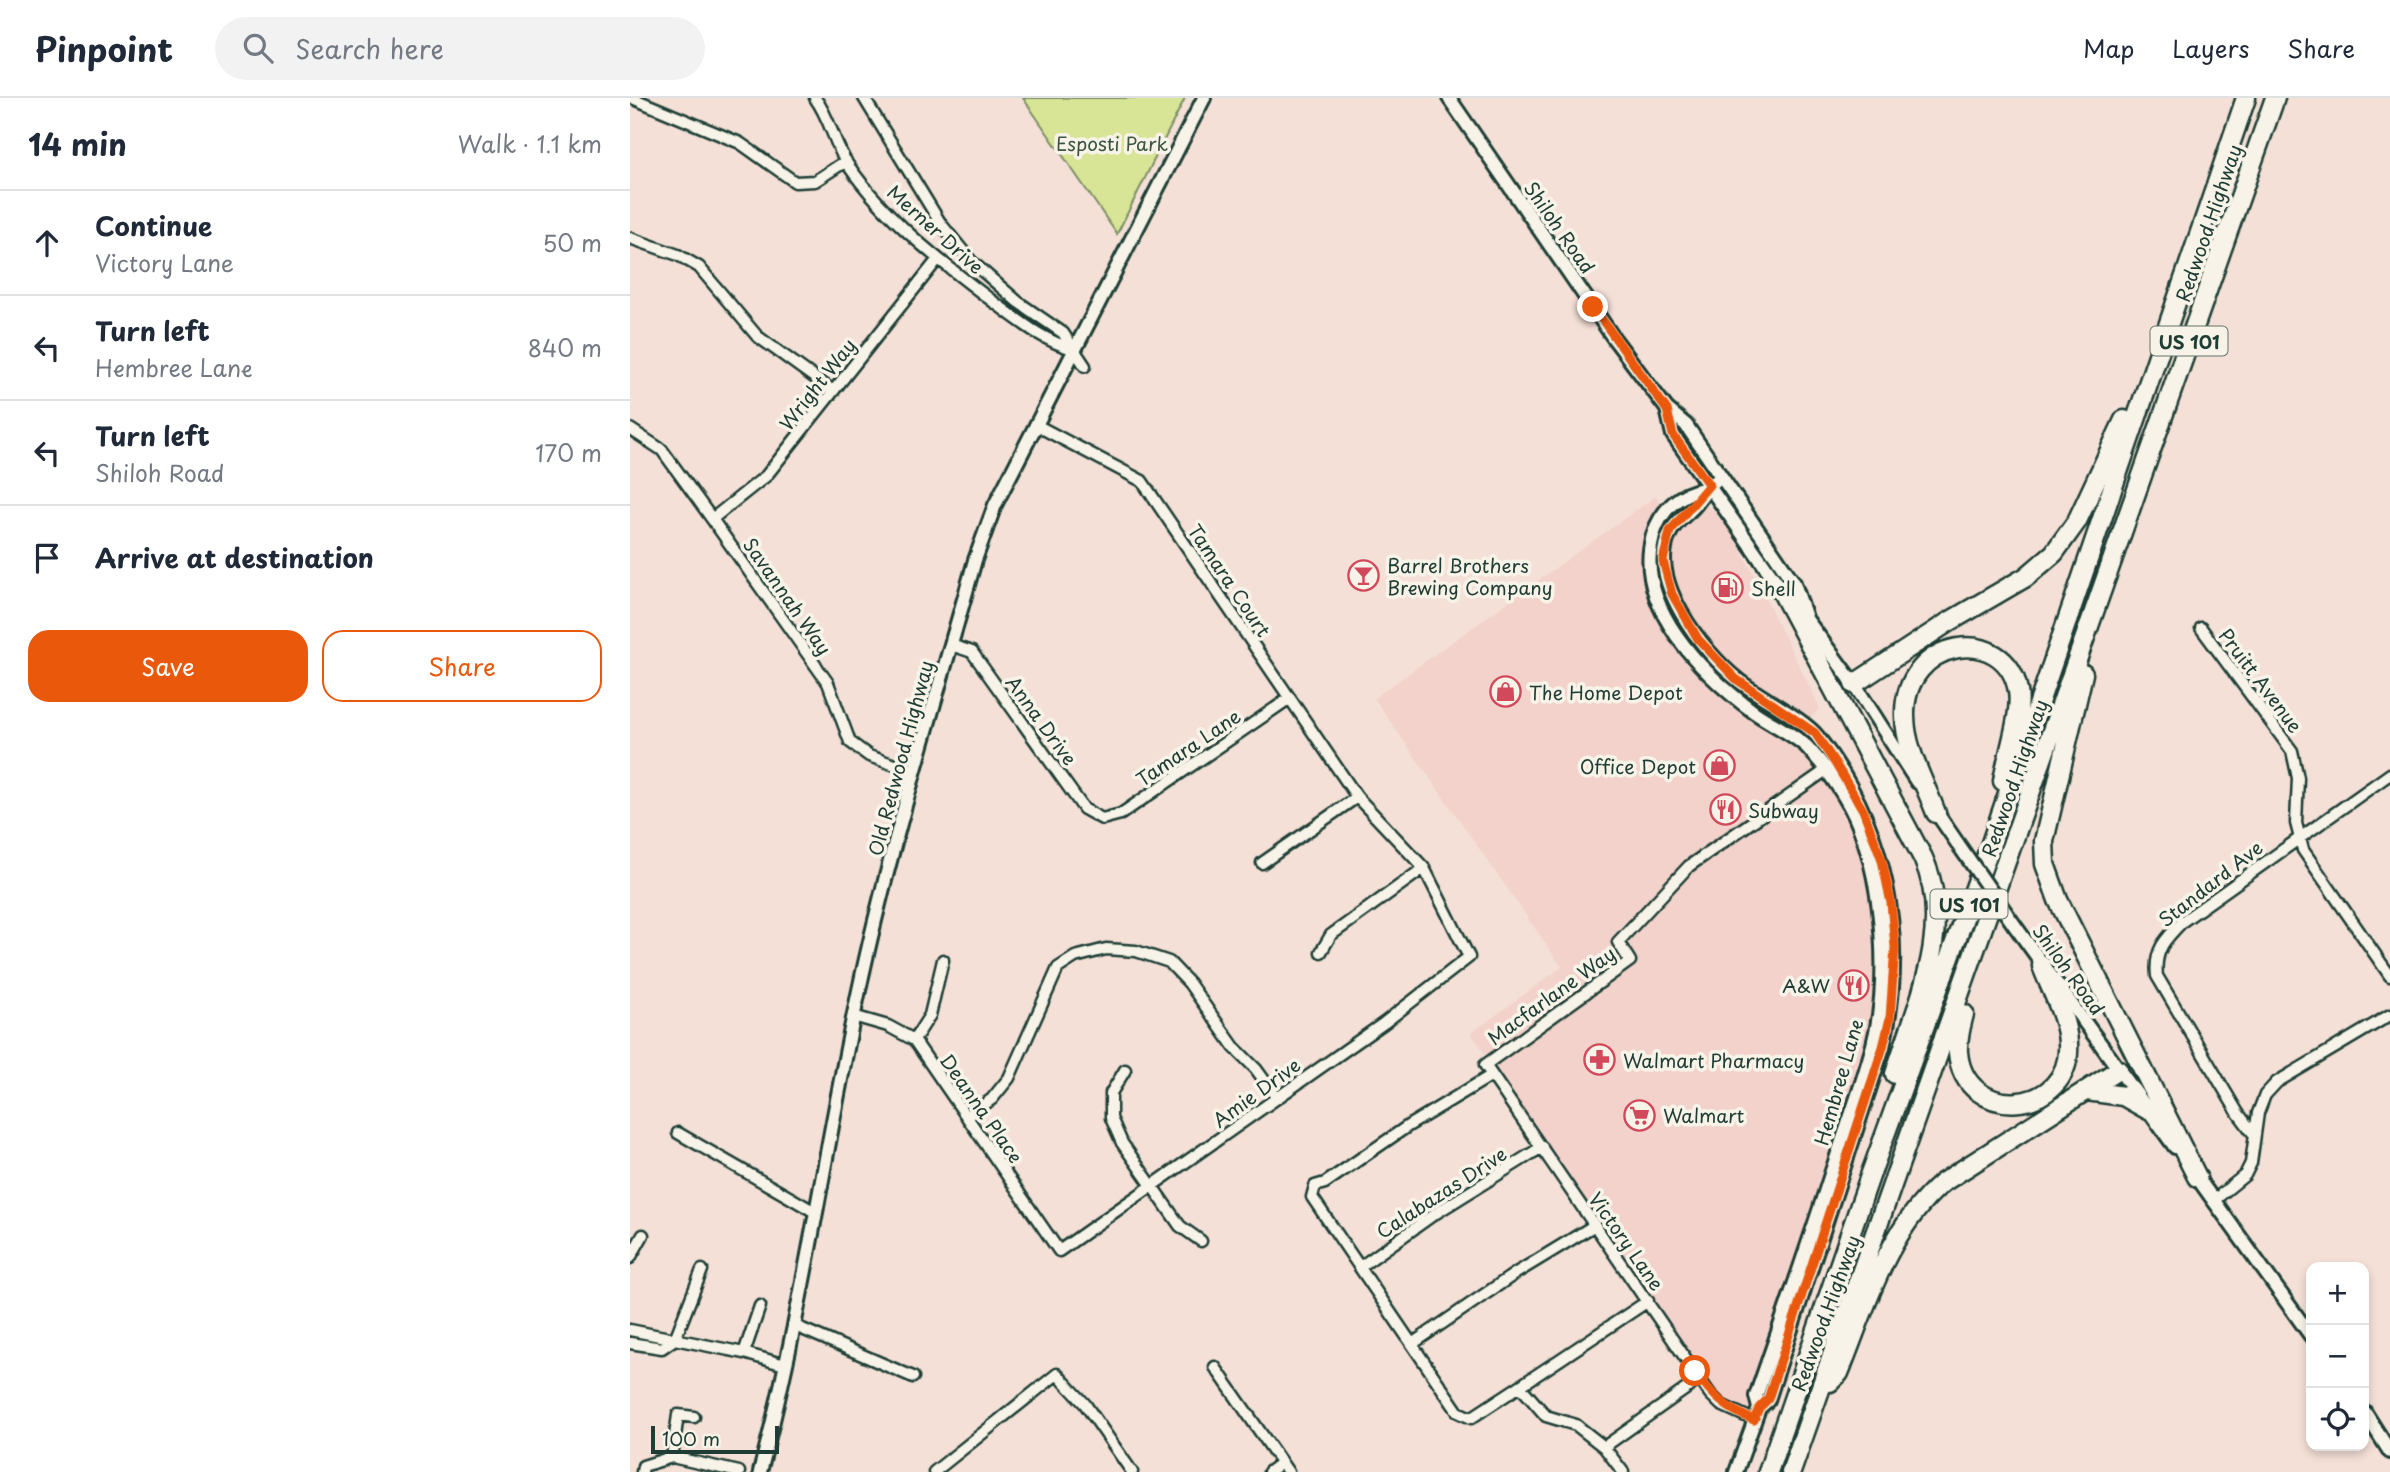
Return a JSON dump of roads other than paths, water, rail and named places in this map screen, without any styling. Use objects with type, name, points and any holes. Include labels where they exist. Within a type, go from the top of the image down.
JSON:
[{"type":"highway","name":"Redwood Highway","points":[[1768,1472],[1870,1176],[1988,852],[2246,98]]},
{"type":"highway","name":"Redwood Highway","points":[[1791,1472],[2275,98]]},
{"type":"highway","points":[[1854,684],[1947,623],[2026,577],[2054,553],[2077,521],[2164,334]]},
{"type":"highway","points":[[2102,590],[2044,841],[2045,863],[2058,900],[2197,1177]]},
{"type":"highway","points":[[1782,592],[1923,858],[1936,900],[1933,951],[1894,1078],[1870,1176]]},
{"type":"highway","points":[[1937,813],[1908,740],[1905,718],[1907,696],[1916,672],[1934,655],[1955,648],[1979,649],[1998,659],[2006,667],[2013,677],[2019,702],[1988,852]]},
{"type":"highway","points":[[1984,928],[1958,1043],[1963,1072],[1990,1099],[2010,1104],[2032,1099],[2054,1086],[2065,1067],[2068,1041],[2042,966]]},
{"type":"highway","points":[[1820,1391],[1839,1373],[1895,1237],[1923,1199],[1942,1183],[2118,1070]]},
{"type":"highway","points":[[2087,1091],[2123,1096],[2148,1110]]},
{"type":"main road","name":"Old Redwood Highway","points":[[760,1472],[785,1365],[853,1016],[915,772],[989,519],[1073,349],[1204,98]]},
{"type":"main road","name":"Shiloh Road","points":[[1449,98],[1667,410],[1686,425],[1794,583],[1806,618]]},
{"type":"main road","name":"Shiloh Road","points":[[1667,410],[1673,435],[1707,487],[1782,592],[1806,618],[1854,684],[1937,813],[2042,966],[2306,1329]]},
{"type":"main road","name":"Hembree Lane","points":[[1721,477],[1707,487],[1695,505],[1670,531],[1663,561],[1672,594],[1698,639],[1736,679],[1815,733],[1831,767],[1863,810],[1886,881],[1895,947],[1890,1018],[1831,1210],[1768,1399],[1757,1414],[1736,1472]]},
{"type":"main road","name":"Hembree Lane","points":[[1707,487],[1686,492],[1657,524],[1648,555],[1654,594],[1679,638],[1710,674],[1754,712],[1831,767]]},
{"type":"main road","points":[[1710,674],[1724,678],[1755,704],[1770,704]]},
{"type":"main road","points":[[2369,1419],[2390,1451]]},
{"type":"street","points":[[632,98],[740,144],[794,182],[815,181],[846,161]]},
{"type":"street","name":"Merner Drive","points":[[815,98],[846,161],[877,200],[937,259],[1026,326],[1058,345],[1073,349]]},
{"type":"street","name":"Merner Drive","points":[[864,98],[941,224],[971,261],[1026,309],[1063,333],[1085,366]]},
{"type":"street","points":[[630,238],[678,254],[699,267],[757,336],[833,391]]},
{"type":"street","name":"Wright Way","points":[[712,519],[766,476],[937,259]]},
{"type":"street","name":"Tamara Court","points":[[1036,425],[1142,481],[1357,797],[1424,868],[1469,957]]},
{"type":"street","name":"Savannah Way","points":[[630,429],[662,450],[828,683],[850,742],[869,756],[915,772]]},
{"type":"street","name":"Pruitt Avenue","points":[[2201,628],[2292,751],[2298,778],[2299,836],[2311,864],[2390,976]]},
{"type":"street","name":"Anna Drive","points":[[951,645],[972,652],[1084,809],[1102,819]]},
{"type":"street","name":"Tamara Lane","points":[[1102,819],[1121,814],[1290,698]]},
{"type":"street","name":"Macfarlane Way","points":[[1485,1065],[1630,961],[1618,942],[1689,866],[1831,767]]},
{"type":"street","name":"Standard Ave","points":[[2253,1133],[2238,1113],[2158,976],[2155,960],[2160,945],[2183,921],[2299,836],[2390,774]]},
{"type":"street","points":[[1262,863],[1357,797]]},
{"type":"street","points":[[1321,952],[1331,935],[1424,868]]},
{"type":"street","points":[[967,1117],[992,1099],[1009,1078],[1058,968],[1075,957],[1106,949],[1136,951],[1169,962],[1189,983],[1234,1047],[1256,1069],[1277,1098]]},
{"type":"street","name":"Amie Drive","points":[[1059,1251],[1153,1187],[1469,957]]},
{"type":"street","points":[[914,1040],[930,1015],[943,960]]},
{"type":"street","points":[[2213,1200],[2245,1175],[2251,1163],[2253,1133],[2265,1095],[2277,1082],[2390,1015]]},
{"type":"street","name":"Deanna Place","points":[[853,1016],[888,1026],[914,1040],[1059,1251]]},
{"type":"street","name":"Victory Lane","points":[[1485,1065],[1700,1379],[1721,1405],[1757,1414]]},
{"type":"street","points":[[1125,1070],[1111,1093],[1111,1118],[1122,1143],[1180,1226],[1201,1241]]},
{"type":"street","points":[[1492,1075],[1311,1191],[1315,1202],[1412,1344],[1464,1417],[1471,1418],[1648,1301]]},
{"type":"street","points":[[678,1133],[815,1212]]},
{"type":"street","name":"Calabazas Drive","points":[[1360,1266],[1542,1147]]},
{"type":"street","points":[[1412,1344],[1516,1273],[1595,1225]]},
{"type":"street","points":[[630,1258],[643,1235]]},
{"type":"street","points":[[630,1343],[662,1348],[675,1339],[702,1270]]},
{"type":"street","points":[[744,1353],[760,1306]]},
{"type":"street","points":[[793,1325],[913,1377]]},
{"type":"street","points":[[630,1330],[744,1353],[785,1365]]},
{"type":"street","points":[[1215,1367],[1285,1468],[1269,1472]]},
{"type":"street","points":[[934,1472],[1057,1374],[1085,1404],[1127,1470]]},
{"type":"street","points":[[1604,1447],[1700,1379]]},
{"type":"street","points":[[1520,1386],[1546,1416],[1576,1425],[1604,1447],[1623,1472]]},
{"type":"street","points":[[672,1457],[678,1415],[694,1418]]},
{"type":"street","points":[[642,1472],[643,1466],[672,1457],[738,1472]]},
{"type":"place","name":"Barrel Brothers Brewing Company","points":[[1364,576]]},
{"type":"place","name":"Shell","points":[[1728,588]]},
{"type":"place","name":"The Home Depot","points":[[1506,692]]},
{"type":"place","name":"Office Depot","points":[[1719,766]]},
{"type":"place","name":"Subway","points":[[1725,810]]},
{"type":"place","name":"A&W","points":[[1853,985]]},
{"type":"place","name":"Walmart Pharmacy","points":[[1600,1060]]},
{"type":"place","name":"Walmart","points":[[1640,1115]]},
{"type":"park label","name":"Esposti Park","points":[[1112,143]]}]
